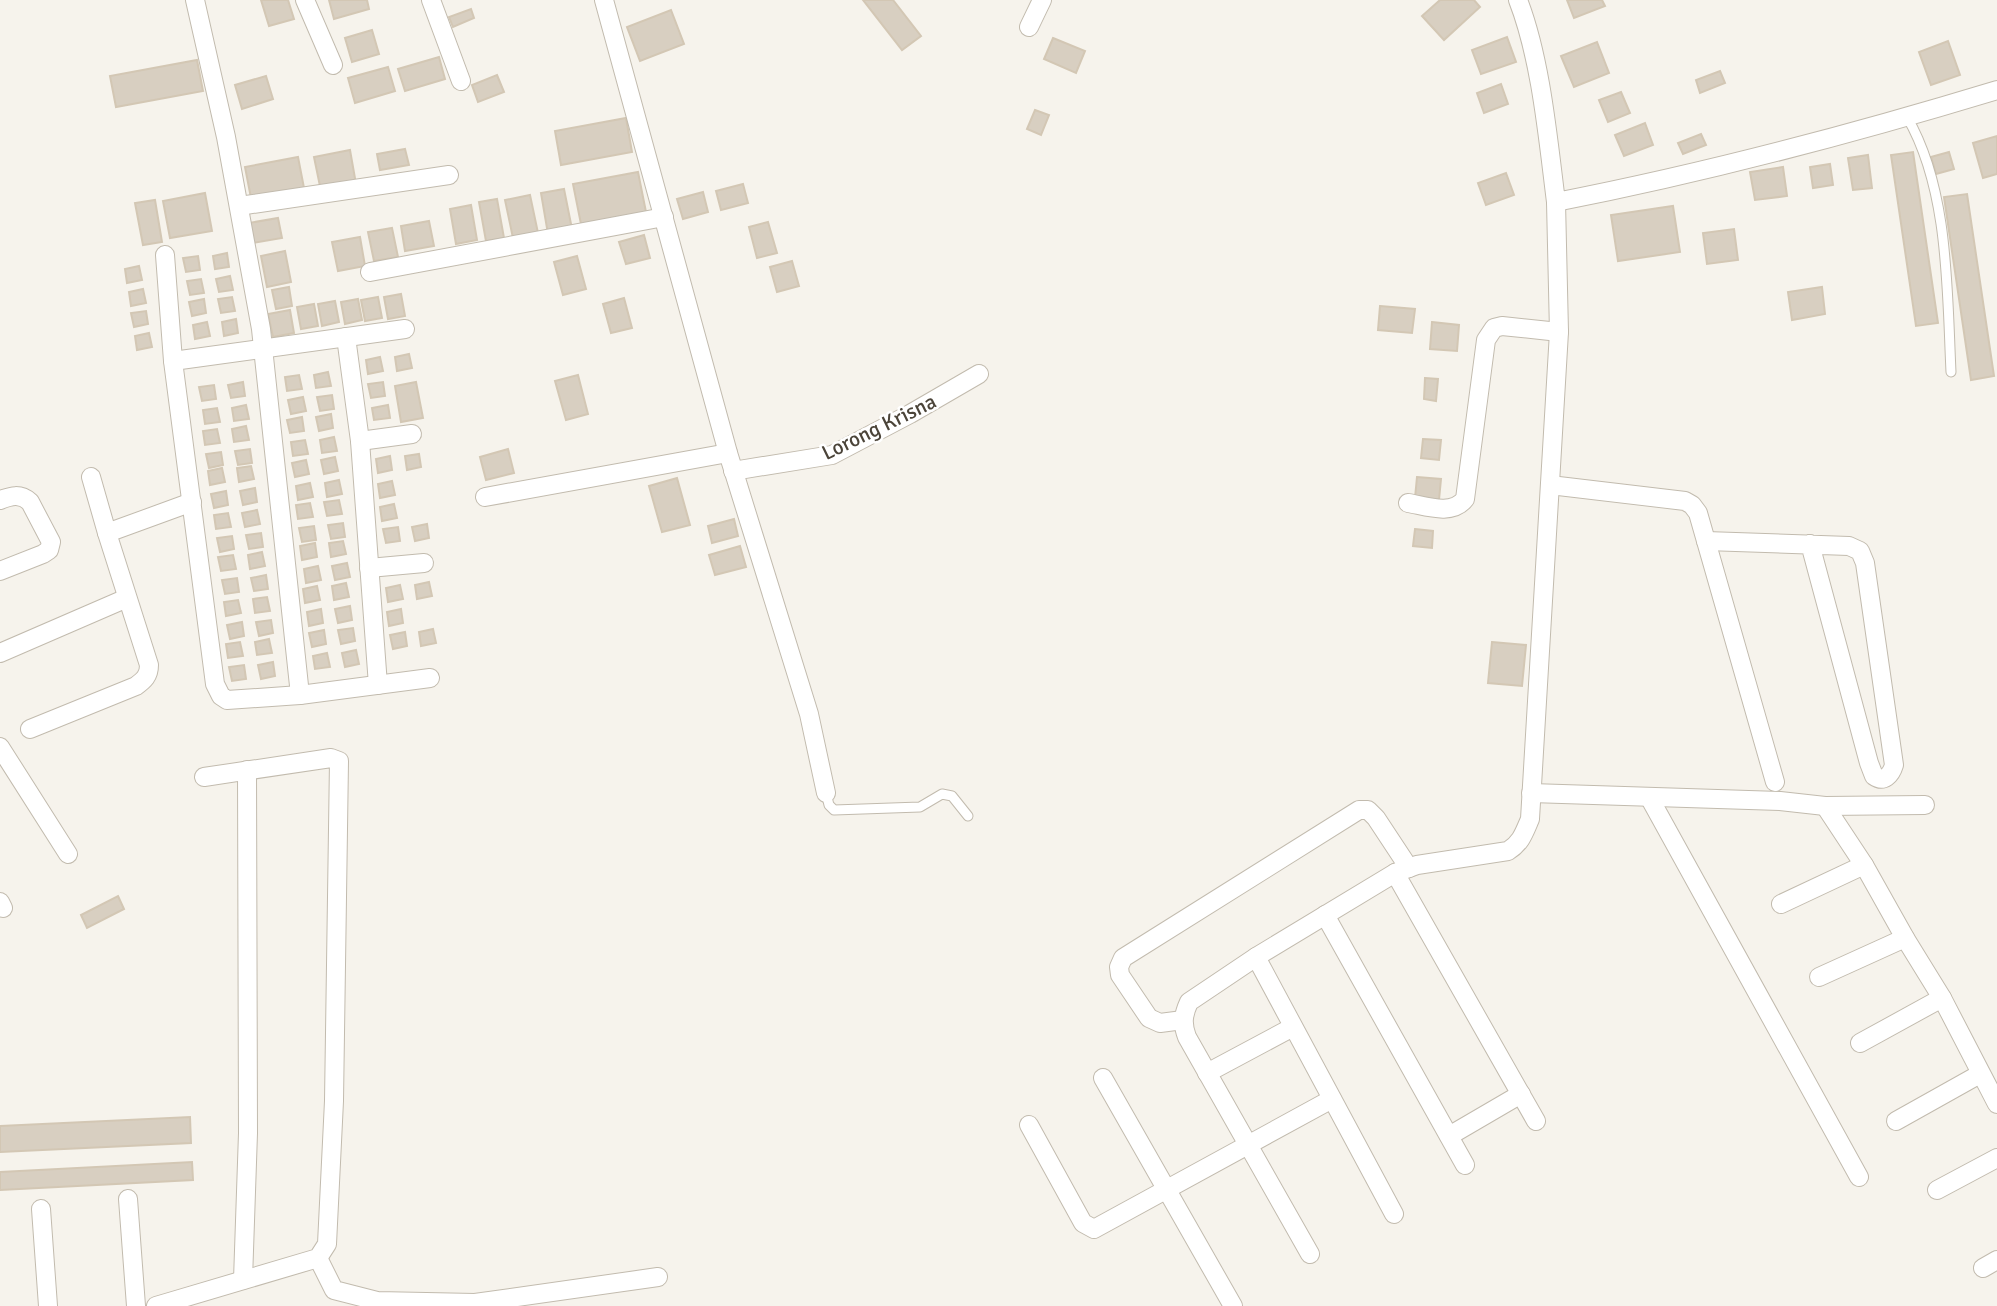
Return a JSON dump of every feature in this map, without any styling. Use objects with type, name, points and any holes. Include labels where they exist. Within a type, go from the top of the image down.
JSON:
[{"type":"street","points":[[195,0],[239,206],[263,347],[300,695]]},
{"type":"street","points":[[305,0],[333,65]]},
{"type":"street","points":[[430,0],[461,81]]},
{"type":"street","points":[[604,0],[733,471],[809,714],[826,793]]},
{"type":"street","points":[[1029,27],[1042,0]]},
{"type":"street","points":[[1310,1254],[1187,1037],[1183,1020],[1189,1002],[1325,915],[1417,865],[1500,853],[1517,845],[1530,819],[1559,332],[1556,202],[1531,41],[1518,0]]},
{"type":"street","points":[[1556,202],[1712,169],[1997,90]]},
{"type":"street","points":[[239,206],[449,175]]},
{"type":"street","points":[[370,272],[664,217]]},
{"type":"street","points":[[165,255],[173,361],[217,690],[227,700],[300,695],[430,678]]},
{"type":"street","points":[[1408,503],[1449,509],[1460,506],[1465,499],[1486,340],[1490,333],[1502,326],[1559,332]]},
{"type":"street","points":[[173,361],[405,329]]},
{"type":"street","points":[[346,337],[360,441],[378,685]]},
{"type":"street","name":"Lorong Krisna","points":[[733,471],[832,454],[910,414],[979,374]]},
{"type":"street","points":[[360,441],[412,434]]},
{"type":"street","points":[[485,497],[728,453]]},
{"type":"street","points":[[30,729],[136,686],[149,673],[149,665],[90,477]]},
{"type":"street","points":[[1550,485],[1685,501],[1692,505],[1698,513],[1775,782]]},
{"type":"street","points":[[0,500],[10,496],[25,498],[30,502],[51,542],[49,551],[0,571]]},
{"type":"street","points":[[107,533],[192,502]]},
{"type":"street","points":[[1706,541],[1849,545],[1856,547],[1863,555],[1894,765],[1892,773],[1881,779],[1874,775],[1870,763],[1811,544]]},
{"type":"street","points":[[369,568],[424,563]]},
{"type":"street","points":[[0,653],[127,598]]},
{"type":"street","points":[[0,747],[68,854]]},
{"type":"street","points":[[156,1306],[318,1258],[327,1244],[333,1127],[340,765],[336,758],[331,758],[204,777]]},
{"type":"street","points":[[243,1280],[248,1133],[247,770]]},
{"type":"street","points":[[1531,793],[1780,801],[1825,806],[1926,805]]},
{"type":"street","points":[[1649,797],[1859,1177]]},
{"type":"street","points":[[1825,806],[1864,865],[1942,998],[1997,1104]]},
{"type":"street","points":[[1183,1020],[1160,1023],[1149,1018],[1120,975],[1119,967],[1123,958],[1359,810],[1368,810],[1376,818],[1536,1121]]},
{"type":"street","points":[[1781,904],[1864,865]]},
{"type":"street","points":[[1325,915],[1465,1164]]},
{"type":"street","points":[[1819,977],[1905,938]]},
{"type":"street","points":[[1256,957],[1394,1214]]},
{"type":"street","points":[[1860,1043],[1942,998]]},
{"type":"street","points":[[1207,1073],[1293,1027]]},
{"type":"street","points":[[1896,1121],[1980,1074]]},
{"type":"street","points":[[1103,1078],[1233,1306]]},
{"type":"street","points":[[1449,1136],[1521,1094]]},
{"type":"street","points":[[1029,1125],[1083,1223],[1094,1229],[1332,1099]]},
{"type":"street","points":[[1937,1190],[1997,1158]]},
{"type":"street","points":[[128,1199],[136,1306]]},
{"type":"street","points":[[41,1209],[48,1306]]},
{"type":"street","points":[[318,1258],[334,1290],[377,1301],[475,1303],[659,1277]]},
{"type":"lane","points":[[1907,117],[1919,136],[1937,204],[1947,293],[1951,372]]},
{"type":"lane","points":[[826,793],[834,810],[920,807],[942,794],[952,796],[968,816]]},
{"type":"building","points":[[261,0],[288,0],[294,19],[269,26]]},
{"type":"building","points":[[329,0],[367,0],[369,9],[334,19]]},
{"type":"building","points":[[863,0],[893,0],[921,36],[902,50]]},
{"type":"building","points":[[1440,0],[1474,0],[1480,7],[1444,40],[1422,16]]},
{"type":"building","points":[[1567,0],[1602,0],[1605,6],[1574,18]]},
{"type":"building","points":[[471,9],[474,18],[453,27],[449,17]]},
{"type":"building","points":[[671,10],[684,44],[640,61],[627,27]]},
{"type":"building","points":[[372,30],[379,54],[352,62],[345,38]]},
{"type":"building","points":[[1507,37],[1516,62],[1481,74],[1472,50]]},
{"type":"building","points":[[1053,38],[1085,51],[1076,73],[1044,59]]},
{"type":"building","points":[[1948,41],[1960,75],[1931,85],[1919,52]]},
{"type":"building","points":[[1597,42],[1609,73],[1574,87],[1561,56]]},
{"type":"building","points":[[439,57],[445,79],[405,91],[398,69]]},
{"type":"building","points":[[197,60],[203,91],[116,107],[110,76]]},
{"type":"building","points":[[388,67],[395,91],[355,103],[348,78]]},
{"type":"building","points":[[1720,71],[1725,83],[1700,93],[1696,80]]},
{"type":"building","points":[[497,75],[504,92],[478,102],[472,85]]},
{"type":"building","points":[[266,76],[273,99],[242,109],[235,85]]},
{"type":"building","points":[[1501,84],[1508,104],[1484,113],[1477,93]]},
{"type":"building","points":[[1621,92],[1630,113],[1608,122],[1599,100]]},
{"type":"building","points":[[1035,110],[1049,115],[1041,135],[1027,129]]},
{"type":"building","points":[[626,118],[632,152],[561,165],[555,131]]},
{"type":"building","points":[[1645,123],[1653,145],[1624,156],[1615,135]]},
{"type":"building","points":[[1701,134],[1706,145],[1683,154],[1678,143]]},
{"type":"building","points":[[1997,136],[1997,174],[1983,178],[1973,143]]},
{"type":"building","points":[[405,149],[409,165],[380,170],[377,154]]},
{"type":"building","points":[[350,150],[356,184],[321,191],[314,157]]},
{"type":"building","points":[[1913,152],[1938,323],[1916,326],[1891,155]]},
{"type":"building","points":[[1949,152],[1954,169],[1936,174],[1931,157]]},
{"type":"building","points":[[1868,155],[1872,188],[1853,190],[1848,158]]},
{"type":"building","points":[[298,157],[304,188],[251,198],[245,167]]},
{"type":"building","points":[[1830,164],[1833,185],[1813,188],[1810,167]]},
{"type":"building","points":[[1783,167],[1787,196],[1755,200],[1750,172]]},
{"type":"building","points":[[638,172],[647,217],[582,229],[573,184]]},
{"type":"building","points":[[1506,173],[1514,195],[1486,205],[1478,183]]},
{"type":"building","points":[[743,184],[748,203],[721,210],[716,191]]},
{"type":"building","points":[[564,189],[572,229],[548,234],[541,193]]},
{"type":"building","points":[[703,192],[708,212],[683,219],[677,199]]},
{"type":"building","points":[[205,193],[212,231],[170,238],[163,201]]},
{"type":"building","points":[[1967,194],[1994,376],[1971,380],[1944,197]]},
{"type":"building","points":[[530,195],[538,233],[513,238],[505,200]]},
{"type":"building","points":[[497,199],[504,238],[486,241],[479,202]]},
{"type":"building","points":[[155,200],[162,242],[143,245],[135,203]]},
{"type":"building","points":[[471,205],[477,240],[456,244],[450,209]]},
{"type":"building","points":[[1673,206],[1680,252],[1618,261],[1611,215]]},
{"type":"building","points":[[278,218],[282,238],[253,243],[249,223]]},
{"type":"building","points":[[429,221],[434,246],[405,251],[401,226]]},
{"type":"building","points":[[768,222],[777,253],[757,258],[749,227]]},
{"type":"building","points":[[392,228],[398,257],[374,261],[368,232]]},
{"type":"building","points":[[1734,229],[1738,260],[1707,264],[1703,233]]},
{"type":"building","points":[[644,235],[650,258],[626,264],[619,242]]},
{"type":"building","points":[[360,237],[365,266],[338,271],[332,242]]},
{"type":"building","points":[[285,251],[291,282],[267,287],[261,256]]},
{"type":"building","points":[[227,253],[229,267],[215,269],[213,256]]},
{"type":"building","points":[[198,256],[200,270],[186,272],[183,258]]},
{"type":"building","points":[[577,256],[586,289],[563,295],[554,262]]},
{"type":"building","points":[[792,261],[799,286],[777,292],[770,267]]},
{"type":"building","points":[[139,266],[142,280],[127,283],[125,269]]},
{"type":"building","points":[[230,276],[233,290],[219,292],[216,279]]},
{"type":"building","points":[[201,279],[204,293],[190,295],[187,281]]},
{"type":"building","points":[[289,287],[292,306],[276,309],[272,290]]},
{"type":"building","points":[[1822,287],[1825,314],[1792,320],[1788,292]]},
{"type":"building","points":[[143,289],[146,303],[131,306],[129,292]]},
{"type":"building","points":[[401,294],[405,316],[388,319],[384,297]]},
{"type":"building","points":[[232,297],[235,311],[221,313],[218,299]]},
{"type":"building","points":[[378,297],[382,318],[365,321],[361,300]]},
{"type":"building","points":[[624,298],[632,328],[611,333],[603,304]]},
{"type":"building","points":[[204,299],[206,313],[192,316],[189,302]]},
{"type":"building","points":[[358,299],[362,320],[345,324],[341,302]]},
{"type":"building","points":[[335,301],[339,322],[322,326],[318,304]]},
{"type":"building","points":[[314,304],[318,326],[301,329],[297,307]]},
{"type":"building","points":[[1380,306],[1415,309],[1412,333],[1378,330]]},
{"type":"building","points":[[290,310],[294,333],[273,337],[268,314]]},
{"type":"building","points":[[146,311],[148,324],[134,327],[131,313]]},
{"type":"building","points":[[236,319],[238,333],[224,336],[222,322]]},
{"type":"building","points":[[207,322],[210,336],[195,339],[193,325]]},
{"type":"building","points":[[1432,322],[1459,325],[1457,351],[1430,349]]},
{"type":"building","points":[[149,333],[152,347],[137,350],[135,336]]},
{"type":"building","points":[[409,354],[412,368],[397,371],[395,357]]},
{"type":"building","points":[[380,357],[383,371],[368,374],[366,360]]},
{"type":"building","points":[[328,372],[331,386],[316,388],[314,375]]},
{"type":"building","points":[[299,375],[302,389],[287,391],[285,377]]},
{"type":"building","points":[[578,375],[588,414],[566,420],[555,381]]},
{"type":"building","points":[[1425,378],[1438,379],[1436,401],[1424,399]]},
{"type":"building","points":[[243,382],[245,396],[231,398],[228,385]]},
{"type":"building","points":[[383,382],[385,396],[371,398],[368,384]]},
{"type":"building","points":[[416,382],[423,418],[401,422],[395,386]]},
{"type":"building","points":[[214,385],[216,399],[202,401],[199,387]]},
{"type":"building","points":[[332,395],[334,409],[320,411],[317,397]]},
{"type":"building","points":[[303,397],[306,411],[291,414],[288,400]]},
{"type":"building","points":[[246,405],[249,419],[234,421],[232,408]]},
{"type":"building","points":[[388,405],[390,418],[374,420],[372,408]]},
{"type":"building","points":[[217,408],[220,422],[205,424],[203,410]]},
{"type":"building","points":[[331,414],[333,428],[319,431],[316,417]]},
{"type":"building","points":[[302,417],[304,431],[290,433],[287,420]]},
{"type":"building","points":[[246,426],[249,440],[234,442],[232,429]]},
{"type":"building","points":[[217,429],[220,443],[205,445],[203,431]]},
{"type":"building","points":[[334,437],[337,451],[322,453],[320,440]]},
{"type":"building","points":[[1423,439],[1441,440],[1439,460],[1421,458]]},
{"type":"building","points":[[305,440],[308,454],[293,456],[291,442]]},
{"type":"building","points":[[250,449],[252,463],[238,465],[235,451]]},
{"type":"building","points":[[508,449],[514,473],[486,480],[480,457]]},
{"type":"building","points":[[221,452],[223,465],[209,468],[206,454]]},
{"type":"building","points":[[419,454],[421,467],[407,470],[405,456]]},
{"type":"building","points":[[390,456],[392,470],[378,473],[376,459]]},
{"type":"building","points":[[335,457],[338,471],[324,474],[321,460]]},
{"type":"building","points":[[306,460],[309,474],[295,477],[292,463]]},
{"type":"building","points":[[251,466],[254,479],[239,482],[237,468]]},
{"type":"building","points":[[222,468],[225,482],[210,485],[208,471]]},
{"type":"building","points":[[1417,477],[1441,479],[1439,500],[1415,498]]},
{"type":"building","points":[[677,478],[690,525],[662,532],[649,486]]},
{"type":"building","points":[[339,480],[342,494],[327,497],[325,483]]},
{"type":"building","points":[[392,481],[395,495],[380,498],[378,484]]},
{"type":"building","points":[[310,483],[313,497],[298,500],[296,486]]},
{"type":"building","points":[[255,488],[257,502],[243,505],[240,491]]},
{"type":"building","points":[[226,491],[228,505],[214,508],[211,494]]},
{"type":"building","points":[[339,500],[342,514],[327,516],[324,502]]},
{"type":"building","points":[[310,503],[313,517],[298,519],[296,505]]},
{"type":"building","points":[[394,504],[397,518],[382,521],[380,507]]},
{"type":"building","points":[[257,510],[260,524],[245,527],[242,513]]},
{"type":"building","points":[[228,513],[231,527],[216,529],[214,515]]},
{"type":"building","points":[[734,519],[738,536],[712,543],[708,526]]},
{"type":"building","points":[[343,523],[345,537],[331,539],[328,525]]},
{"type":"building","points":[[427,524],[429,538],[415,541],[412,527]]},
{"type":"building","points":[[314,526],[316,540],[302,542],[299,528]]},
{"type":"building","points":[[398,527],[400,541],[386,543],[383,529]]},
{"type":"building","points":[[1415,529],[1433,531],[1432,548],[1413,546]]},
{"type":"building","points":[[261,533],[263,547],[249,549],[246,535]]},
{"type":"building","points":[[232,536],[234,549],[220,552],[217,538]]},
{"type":"building","points":[[343,541],[346,554],[331,557],[329,543]]},
{"type":"building","points":[[315,543],[317,557],[302,560],[300,546]]},
{"type":"building","points":[[740,546],[746,567],[715,575],[709,555]]},
{"type":"building","points":[[262,552],[265,566],[250,569],[248,555]]},
{"type":"building","points":[[233,555],[236,569],[221,571],[218,557]]},
{"type":"building","points":[[347,563],[350,577],[335,580],[332,566]]},
{"type":"building","points":[[318,566],[321,580],[306,583],[304,569]]},
{"type":"building","points":[[266,575],[268,589],[254,591],[251,578]]},
{"type":"building","points":[[237,578],[239,592],[225,594],[222,580]]},
{"type":"building","points":[[429,582],[432,596],[417,599],[415,585]]},
{"type":"building","points":[[346,583],[349,597],[334,600],[332,586]]},
{"type":"building","points":[[400,585],[403,599],[388,602],[386,588]]},
{"type":"building","points":[[317,586],[320,600],[305,603],[303,589]]},
{"type":"building","points":[[267,597],[270,611],[255,613],[253,599]]},
{"type":"building","points":[[238,600],[241,613],[226,616],[224,602]]},
{"type":"building","points":[[350,606],[352,620],[338,623],[335,609]]},
{"type":"building","points":[[321,609],[323,623],[309,626],[307,612]]},
{"type":"building","points":[[401,609],[403,623],[389,626],[387,612]]},
{"type":"building","points":[[271,620],[273,633],[259,636],[256,622]]},
{"type":"building","points":[[242,622],[244,636],[230,639],[227,625]]},
{"type":"building","points":[[353,628],[355,641],[341,644],[338,630]]},
{"type":"building","points":[[433,629],[436,643],[421,646],[419,632]]},
{"type":"building","points":[[324,630],[326,644],[312,647],[309,633]]},
{"type":"building","points":[[405,632],[407,646],[393,649],[390,635]]},
{"type":"building","points":[[269,639],[272,653],[257,655],[255,642]]},
{"type":"building","points":[[240,642],[243,656],[228,658],[226,644]]},
{"type":"building","points":[[1492,642],[1526,645],[1522,686],[1488,683]]},
{"type":"building","points":[[356,650],[359,664],[345,667],[342,653]]},
{"type":"building","points":[[327,653],[330,667],[315,669],[313,656]]},
{"type":"building","points":[[273,662],[275,676],[261,679],[258,665]]},
{"type":"building","points":[[244,665],[246,679],[232,681],[229,667]]},
{"type":"building","points":[[118,896],[124,909],[87,928],[81,915]]},
{"type":"building","points":[[190,1117],[191,1143],[0,1152],[0,1126]]},
{"type":"building","points":[[192,1162],[193,1180],[0,1190],[0,1172]]}]
